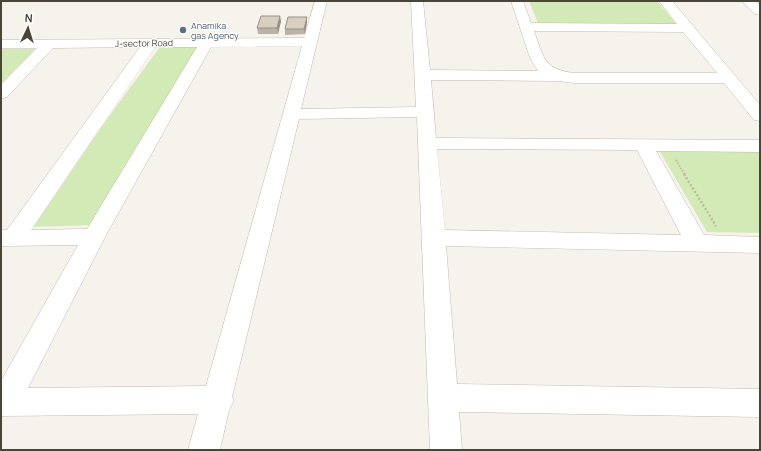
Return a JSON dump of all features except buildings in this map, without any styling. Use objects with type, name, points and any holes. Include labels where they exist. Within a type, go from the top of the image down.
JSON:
[{"type":"street","points":[[204,450],[219,400],[321,1]]},
{"type":"street","points":[[417,1],[426,112],[446,450]]},
{"type":"street","points":[[517,1],[535,53],[542,67],[548,72],[559,76]]},
{"type":"street","points":[[665,1],[760,116]]},
{"type":"street","points":[[748,1],[760,11]]},
{"type":"street","points":[[526,27],[688,28]]},
{"type":"street","points":[[207,42],[94,237],[3,402],[219,400]]},
{"type":"street","name":"J-sector Road","points":[[1,44],[310,42]]},
{"type":"street","points":[[7,238],[151,43]]},
{"type":"street","points":[[1,94],[49,44]]},
{"type":"street","points":[[423,75],[559,76],[595,79],[728,78]]},
{"type":"street","points":[[292,114],[426,112]]},
{"type":"street","points":[[428,143],[760,146]]},
{"type":"street","points":[[644,146],[698,244]]},
{"type":"street","points":[[7,238],[94,237]]},
{"type":"street","points":[[434,238],[760,245]]},
{"type":"street","points":[[442,398],[760,403]]},
{"type":"path","points":[[673,157],[716,226],[723,227]]},
{"type":"green space","points":[[529,1],[657,1],[677,25],[538,23]]},
{"type":"green space","points":[[160,47],[200,47],[96,225],[28,227]]},
{"type":"green space","points":[[1,49],[35,49],[1,84]]},
{"type":"green space","points":[[659,150],[760,150],[760,233],[707,232]]},
{"type":"place","name":"Anamika gas Agency","points":[[183,30]]}]
